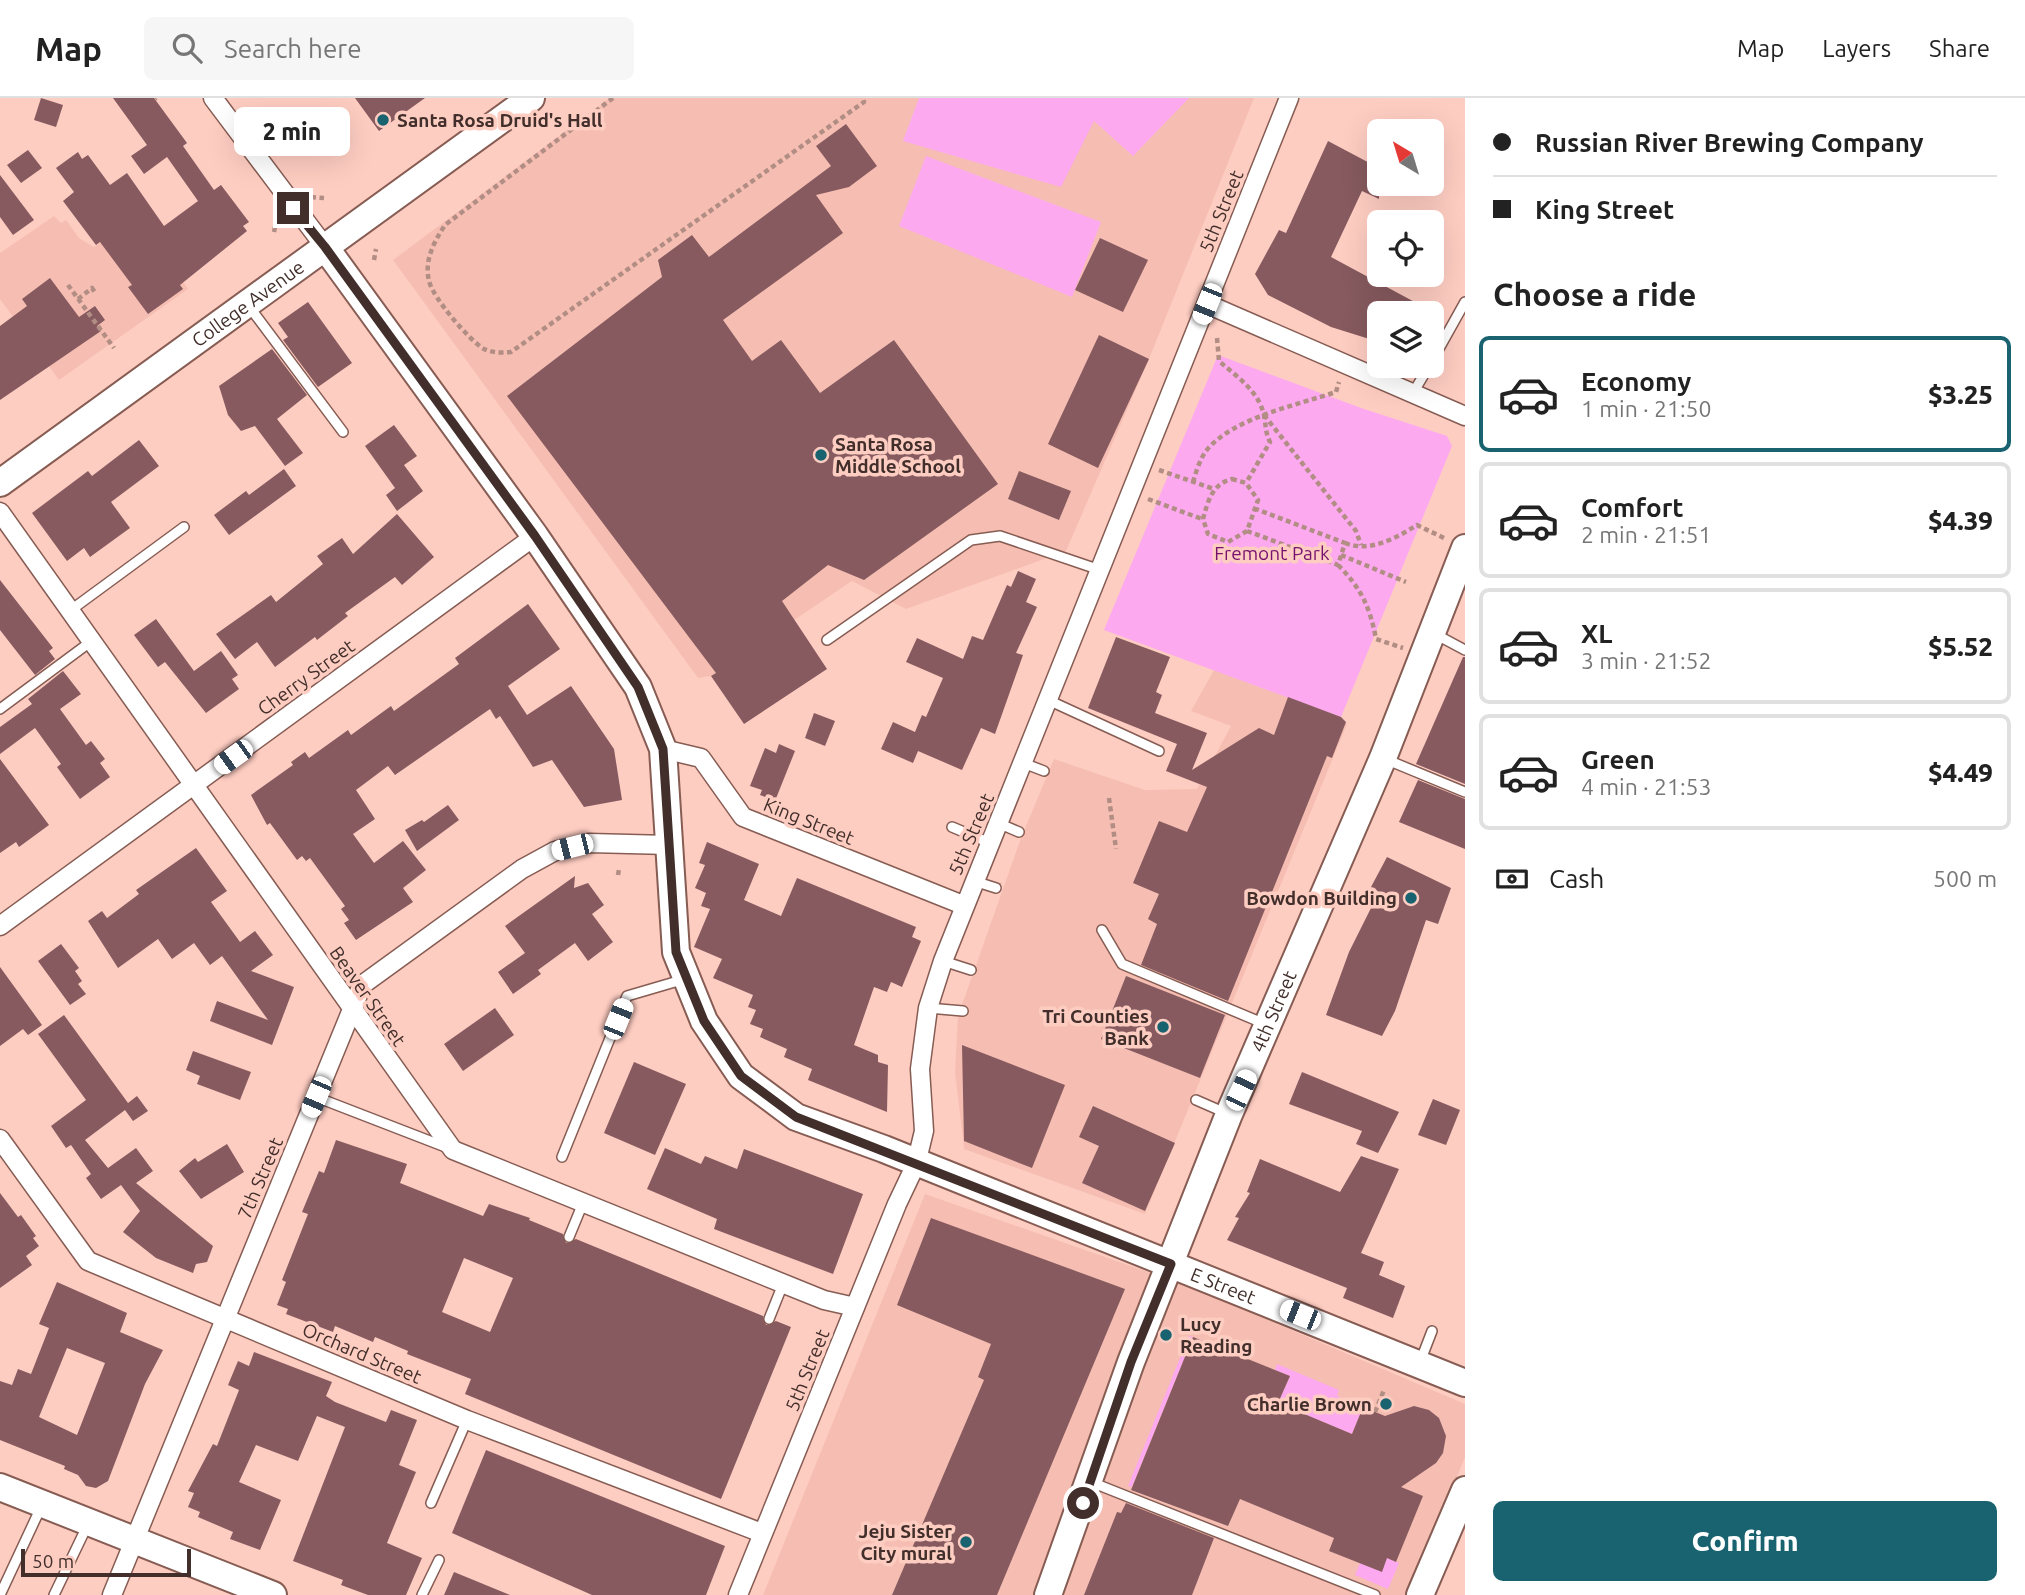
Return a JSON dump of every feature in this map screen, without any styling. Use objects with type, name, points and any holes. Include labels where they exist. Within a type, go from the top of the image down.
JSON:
[{"type":"street","points":[[213,98],[325,247]]},
{"type":"street","name":"College Avenue","points":[[0,483],[531,98]]},
{"type":"street","name":"5th Street","points":[[738,1595],[916,1164],[924,1131],[920,1069],[928,1008],[963,905],[1023,763],[1289,98]]},
{"type":"street","name":"E Street","points":[[325,247],[535,536],[638,687],[663,749],[676,952],[704,1021],[741,1076],[796,1117],[1465,1383]]},
{"type":"street","points":[[1207,304],[1465,416]]},
{"type":"street","name":"Beaver Street","points":[[0,512],[453,1150]]},
{"type":"street","name":"Cherry Street","points":[[0,926],[535,536]]},
{"type":"street","name":"4th Street","points":[[1048,1595],[1091,1482],[1131,1362],[1229,1114],[1270,1026],[1428,645],[1458,545]]},
{"type":"street","name":"King Street","points":[[663,749],[701,758],[743,817],[963,905]]},
{"type":"street","name":"7th Street","points":[[112,1595],[223,1317],[362,985],[522,869],[555,851],[589,843],[669,845]]},
{"type":"street","name":"Orchard Street","points":[[0,1139],[88,1261],[467,1420],[762,1533]]},
{"type":"street","points":[[453,1150],[783,1284],[824,1300],[855,1307]]},
{"type":"street","points":[[0,1487],[273,1595]]},
{"type":"street","points":[[1420,1595],[1465,1490]]},
{"type":"lane","points":[[1444,340],[1465,302]]},
{"type":"lane","points":[[247,304],[343,432]]},
{"type":"lane","points":[[1413,393],[1422,378]]},
{"type":"lane","points":[[71,610],[184,527]]},
{"type":"lane","points":[[827,640],[971,540],[1000,536],[1100,570]]},
{"type":"lane","points":[[0,709],[93,640]]},
{"type":"lane","points":[[1428,645],[1465,650]]},
{"type":"lane","points":[[1048,700],[1159,751]]},
{"type":"lane","points":[[1383,758],[1465,792]]},
{"type":"lane","points":[[1023,763],[1044,771]]},
{"type":"lane","points":[[998,823],[1019,832]]},
{"type":"lane","points":[[952,828],[990,843]]},
{"type":"lane","points":[[974,881],[996,888]]},
{"type":"lane","points":[[1102,930],[1122,964],[1270,1026]]},
{"type":"lane","points":[[943,961],[971,970]]},
{"type":"lane","points":[[562,1157],[627,996],[687,979]]},
{"type":"lane","points":[[928,1008],[963,1011]]},
{"type":"lane","points":[[316,1097],[453,1150]]},
{"type":"lane","points":[[1196,1100],[1229,1114]]},
{"type":"lane","points":[[569,1237],[584,1201]]},
{"type":"lane","points":[[769,1319],[783,1284]]},
{"type":"lane","points":[[1419,1363],[1432,1331]]},
{"type":"lane","points":[[431,1503],[467,1420]]},
{"type":"lane","points":[[1091,1482],[1375,1595]]},
{"type":"lane","points":[[0,1595],[43,1503]]},
{"type":"lane","points":[[54,1595],[89,1521]]},
{"type":"lane","points":[[422,1595],[439,1560]]},
{"type":"path","points":[[613,98],[445,225],[429,250],[429,282],[460,328],[484,348],[498,353],[511,352],[864,102],[863,98]]},
{"type":"path","points":[[309,197],[324,198]]},
{"type":"path","points":[[274,232],[276,222]]},
{"type":"path","points":[[374,260],[376,249]]},
{"type":"path","points":[[68,285],[114,348]]},
{"type":"path","points":[[78,299],[92,288],[96,294]]},
{"type":"path","points":[[1217,338],[1219,361],[1253,391],[1264,415],[1356,531],[1361,545]]},
{"type":"path","points":[[1210,344],[1218,350]]},
{"type":"path","points":[[1193,482],[1206,451],[1225,436],[1264,415],[1336,393],[1346,363]]},
{"type":"path","points":[[1246,483],[1269,442],[1265,433],[1264,415]]},
{"type":"path","points":[[1142,464],[1214,489]]},
{"type":"path","points":[[1232,479],[1246,483],[1258,500],[1247,531],[1228,542],[1208,534],[1203,519],[1214,489],[1222,482],[1232,479]]},
{"type":"path","points":[[1131,493],[1203,519]]},
{"type":"path","points":[[1256,509],[1345,543],[1361,545],[1395,539],[1417,525],[1458,545]]},
{"type":"path","points":[[1247,531],[1338,565],[1356,582],[1370,608],[1376,639],[1428,645]]},
{"type":"path","points":[[1338,565],[1345,543]]},
{"type":"path","points":[[1341,555],[1406,582]]},
{"type":"path","points":[[1109,798],[1116,849]]},
{"type":"path","points":[[1375,1412],[1384,1390]]},
{"type":"shaded area","name":"Santa Rosa Middle School","points":[[610,98],[1254,98],[1149,359],[1066,551],[906,609],[852,581],[711,676],[698,678],[393,260]]},
{"type":"shaded area","points":[[54,216],[61,223],[66,220],[79,238],[94,247],[141,216],[188,289],[59,380],[0,299],[0,253]]},
{"type":"shaded area","points":[[1214,670],[1341,717],[1347,724],[1145,1214],[964,1149],[955,1072],[958,1016],[1021,838],[1054,759],[1145,790],[1197,789],[1231,726],[1191,711]]},
{"type":"shaded area","points":[[925,1194],[1188,1286],[1465,1404],[1465,1457],[1410,1595],[763,1595]]},
{"type":"green space","points":[[919,98],[1189,98],[1133,156],[1094,121],[1061,187],[903,141]]},
{"type":"green space","points":[[926,156],[1101,222],[1072,297],[899,226]]},
{"type":"green space","name":"Fremont Park","points":[[1218,355],[1361,408],[1447,436],[1452,446],[1341,717],[1104,630]]},
{"type":"green space","points":[[1189,1336],[1193,1337],[1132,1487],[1128,1486]]},
{"type":"green space","points":[[1277,1364],[1339,1390],[1337,1396],[1363,1407],[1352,1434],[1278,1403],[1290,1376],[1275,1370]]},
{"type":"green space","points":[[1387,1558],[1399,1563],[1388,1589],[1355,1575],[1360,1563],[1381,1571]]},
{"type":"building","points":[[41,98],[63,105],[56,127],[34,120]]},
{"type":"building","points":[[113,98],[154,98],[187,143],[183,146],[214,190],[221,185],[249,222],[243,226],[247,231],[180,285],[183,289],[148,314],[128,287],[132,285],[100,242],[96,245],[63,201],[74,192],[56,168],[78,152],[82,159],[88,155],[110,185],[127,173],[164,226],[198,201],[167,157],[144,174],[131,156],[147,145]]},
{"type":"building","name":"Santa Rosa Druid's Hall","points":[[355,98],[425,98],[379,131]]},
{"type":"building","points":[[846,124],[877,166],[849,187],[816,195],[843,233],[723,320],[752,361],[781,340],[820,393],[894,340],[998,484],[864,580],[828,565],[782,601],[827,669],[744,724],[711,676],[716,673],[507,396],[662,277],[658,260],[692,235],[709,257],[831,166],[816,146]]},
{"type":"building","points":[[1328,141],[1367,162],[1367,193],[1362,191],[1331,257],[1367,276],[1367,287],[1387,287],[1413,301],[1367,301],[1367,338],[1331,327],[1268,295],[1255,274],[1279,230],[1286,233]]},
{"type":"building","points":[[28,150],[42,168],[21,183],[7,165]]},
{"type":"building","points":[[0,175],[34,220],[13,235],[0,217]]},
{"type":"building","points":[[1100,238],[1148,260],[1123,312],[1075,290]]},
{"type":"building","points":[[50,278],[79,317],[95,306],[105,320],[97,326],[101,331],[0,400],[0,326],[27,306],[22,299]]},
{"type":"building","points":[[308,302],[352,363],[318,387],[283,340],[288,337],[278,323]]},
{"type":"building","points":[[1099,335],[1149,359],[1098,468],[1048,444]]},
{"type":"building","points":[[272,349],[307,395],[277,419],[303,453],[285,466],[255,426],[241,431],[228,415],[219,386]]},
{"type":"building","points":[[394,425],[417,456],[404,465],[423,491],[397,511],[386,495],[395,488],[365,446]]},
{"type":"building","points":[[139,440],[159,466],[111,502],[130,528],[90,557],[84,548],[67,561],[32,513],[88,471],[92,476]]},
{"type":"building","points":[[284,469],[296,486],[229,535],[214,515],[246,491],[249,495]]},
{"type":"building","points":[[1019,471],[1071,491],[1059,520],[1008,499]]},
{"type":"building","points":[[397,514],[434,557],[402,585],[395,577],[345,613],[348,616],[317,640],[315,637],[275,667],[257,642],[235,659],[216,634],[271,595],[276,602],[323,564],[317,556],[342,538],[353,554]]},
{"type":"building","points":[[1018,571],[1036,579],[1026,602],[1037,607],[1016,653],[1023,655],[995,734],[981,728],[962,770],[918,751],[913,763],[881,749],[893,722],[915,732],[922,715],[926,717],[943,678],[906,662],[917,638],[963,659],[972,636],[983,640],[1007,585],[1011,587]]},
{"type":"building","points":[[0,580],[53,648],[49,651],[55,659],[35,675],[0,630]]},
{"type":"building","points":[[528,604],[560,649],[508,686],[527,715],[571,686],[614,749],[622,800],[584,807],[552,760],[533,767],[500,716],[496,719],[490,709],[395,775],[388,766],[356,790],[375,819],[353,834],[374,863],[403,841],[426,870],[403,888],[413,902],[356,940],[344,923],[349,920],[341,909],[345,906],[310,858],[306,861],[302,856],[297,860],[270,823],[267,825],[251,795],[293,765],[291,762],[305,752],[309,758],[348,730],[351,735],[391,706],[394,711],[459,664],[455,658]]},
{"type":"building","points":[[156,619],[194,671],[221,651],[238,675],[232,679],[239,689],[206,713],[165,662],[158,667],[134,635]]},
{"type":"building","points":[[1116,637],[1170,657],[1156,692],[1162,695],[1155,713],[1207,733],[1192,770],[1259,728],[1274,735],[1288,697],[1341,717],[1346,722],[1332,758],[1327,756],[1228,1001],[1141,965],[1157,924],[1148,919],[1159,894],[1133,883],[1159,821],[1187,832],[1207,787],[1166,771],[1177,744],[1088,708]]},
{"type":"building","points":[[1465,657],[1465,784],[1416,764]]},
{"type":"building","points":[[63,671],[81,694],[60,709],[86,745],[91,741],[105,759],[100,763],[110,777],[80,799],[57,767],[61,764],[35,728],[0,754],[0,727],[32,704],[28,699]]},
{"type":"building","points":[[814,713],[835,721],[825,746],[805,738]]},
{"type":"building","points":[[779,744],[795,751],[775,801],[760,795],[762,790],[750,786],[765,748],[776,753]]},
{"type":"building","points":[[0,759],[49,825],[19,847],[16,842],[0,853]]},
{"type":"building","points":[[1418,780],[1465,799],[1465,849],[1399,822]]},
{"type":"building","points":[[448,805],[459,820],[417,851],[405,830],[422,820],[424,822]]},
{"type":"building","points":[[707,842],[759,864],[744,900],[781,916],[797,878],[916,927],[912,937],[921,941],[902,987],[891,982],[887,992],[874,987],[854,1045],[878,1055],[878,1062],[888,1065],[887,1112],[808,1080],[812,1069],[784,1057],[787,1049],[760,1037],[763,1029],[750,1024],[756,1010],[748,1007],[753,995],[713,978],[722,959],[694,947],[710,909],[701,906],[706,893],[695,888],[705,865],[699,863]]},
{"type":"building","points":[[196,848],[227,891],[211,902],[240,942],[255,931],[273,955],[251,971],[294,987],[272,1045],[210,1021],[217,1001],[268,1020],[222,956],[210,965],[194,943],[172,959],[158,939],[118,968],[88,921],[102,911],[107,918],[139,894],[136,890]]},
{"type":"building","points":[[1387,857],[1451,888],[1438,924],[1426,920],[1395,1011],[1382,1036],[1326,1015],[1349,952],[1379,892],[1371,887]]},
{"type":"building","points":[[575,876],[574,888],[588,883],[604,905],[592,914],[613,942],[588,961],[575,943],[538,970],[541,974],[513,994],[498,972],[525,953],[505,926]]},
{"type":"building","points":[[61,944],[79,968],[75,971],[82,981],[78,984],[86,994],[70,1005],[38,961]]},
{"type":"building","points":[[0,967],[42,1025],[28,1035],[23,1029],[0,1046]]},
{"type":"building","name":"Tri Counties Bank","points":[[1126,976],[1225,1015],[1200,1078],[1101,1039]]},
{"type":"building","points":[[495,1008],[514,1035],[463,1071],[444,1044]]},
{"type":"building","points":[[64,1015],[128,1103],[137,1096],[148,1111],[133,1121],[125,1110],[85,1140],[108,1168],[136,1148],[153,1171],[136,1183],[213,1246],[207,1262],[196,1264],[193,1273],[156,1258],[123,1232],[140,1211],[121,1185],[101,1199],[86,1178],[91,1174],[71,1145],[66,1148],[51,1126],[86,1100],[38,1034]]},
{"type":"building","points":[[962,1045],[1065,1085],[1032,1168],[964,1141]]},
{"type":"building","points":[[193,1051],[251,1072],[240,1100],[197,1084],[200,1076],[186,1070]]},
{"type":"building","points":[[634,1062],[686,1084],[655,1155],[604,1133]]},
{"type":"building","points":[[1302,1072],[1399,1112],[1378,1153],[1356,1144],[1362,1131],[1289,1104]]},
{"type":"building","points":[[1433,1099],[1460,1110],[1446,1145],[1418,1135]]},
{"type":"building","points":[[1093,1106],[1175,1143],[1145,1211],[1082,1183],[1099,1146],[1079,1137]]},
{"type":"building","points":[[336,1140],[407,1164],[400,1183],[483,1216],[489,1204],[530,1218],[529,1220],[563,1234],[566,1243],[576,1239],[763,1316],[766,1325],[776,1321],[791,1327],[721,1499],[465,1394],[471,1379],[407,1354],[408,1351],[375,1337],[373,1342],[335,1326],[333,1332],[286,1314],[288,1309],[277,1305],[286,1282],[282,1280],[308,1214],[302,1212],[319,1171],[324,1173]],"holes":[[[464,1258],[513,1278],[490,1332],[442,1312]]]},
{"type":"building","points":[[227,1144],[244,1172],[201,1199],[179,1171],[195,1158],[198,1162]]},
{"type":"building","points":[[665,1148],[701,1164],[705,1156],[737,1169],[744,1149],[863,1194],[833,1274],[714,1229],[717,1219],[647,1189]]},
{"type":"building","points":[[1361,1156],[1399,1169],[1361,1253],[1384,1262],[1379,1275],[1405,1286],[1393,1318],[1343,1298],[1347,1288],[1227,1240],[1239,1218],[1235,1217],[1250,1193],[1247,1192],[1260,1159],[1340,1192]]},
{"type":"building","points":[[0,1193],[18,1217],[21,1215],[36,1236],[33,1238],[39,1246],[26,1256],[32,1265],[0,1288]]},
{"type":"building","points":[[931,1218],[1125,1289],[997,1595],[892,1595],[984,1380],[978,1377],[991,1344],[897,1305]]},
{"type":"building","points":[[57,1282],[127,1313],[120,1332],[163,1350],[145,1384],[108,1481],[96,1488],[86,1486],[78,1475],[64,1469],[65,1466],[0,1440],[0,1381],[12,1385],[18,1369],[31,1374],[49,1328],[39,1324]],"holes":[[[67,1348],[105,1363],[77,1435],[39,1417]]]},
{"type":"building","points":[[1193,1337],[1290,1376],[1278,1403],[1352,1434],[1363,1407],[1385,1416],[1414,1406],[1429,1410],[1439,1418],[1446,1436],[1443,1453],[1436,1463],[1401,1487],[1423,1496],[1396,1562],[1387,1558],[1382,1572],[1329,1551],[1334,1538],[1240,1499],[1228,1526],[1131,1490]]},
{"type":"building","points":[[254,1352],[332,1382],[326,1396],[335,1402],[386,1422],[391,1410],[417,1420],[399,1465],[416,1472],[387,1543],[422,1558],[406,1595],[368,1595],[341,1585],[343,1580],[293,1561],[345,1427],[317,1416],[298,1461],[256,1445],[239,1482],[281,1500],[260,1550],[230,1539],[233,1532],[198,1517],[200,1512],[188,1507],[194,1493],[188,1491],[213,1444],[217,1446],[239,1390],[228,1385],[238,1361],[249,1366]]},
{"type":"building","points":[[486,1450],[725,1546],[706,1595],[592,1595],[452,1533]]},
{"type":"building","points":[[1126,1503],[1214,1538],[1192,1595],[1084,1595],[1117,1512],[1121,1513]]},
{"type":"building","points":[[454,1572],[510,1595],[444,1595]]},
{"type":"place","name":"Santa Rosa Druid's Hall","points":[[383,120]]},
{"type":"place","name":"Santa Rosa Middle School","points":[[821,455]]},
{"type":"place","name":"Bowdon Building","points":[[1411,898]]},
{"type":"place","name":"Tri Counties Bank","points":[[1163,1027]]},
{"type":"place","name":"Lucy Reading","points":[[1166,1335]]},
{"type":"place","name":"Charlie Brown","points":[[1386,1404]]},
{"type":"place","name":"Jeju Sister City mural","points":[[966,1542]]},
{"type":"route","points":[[293,208],[325,247],[535,536],[638,687],[663,749],[676,952],[704,1021],[741,1076],[796,1117],[884,1149],[1171,1264],[1157,1304],[1131,1362],[1083,1503]]}]
